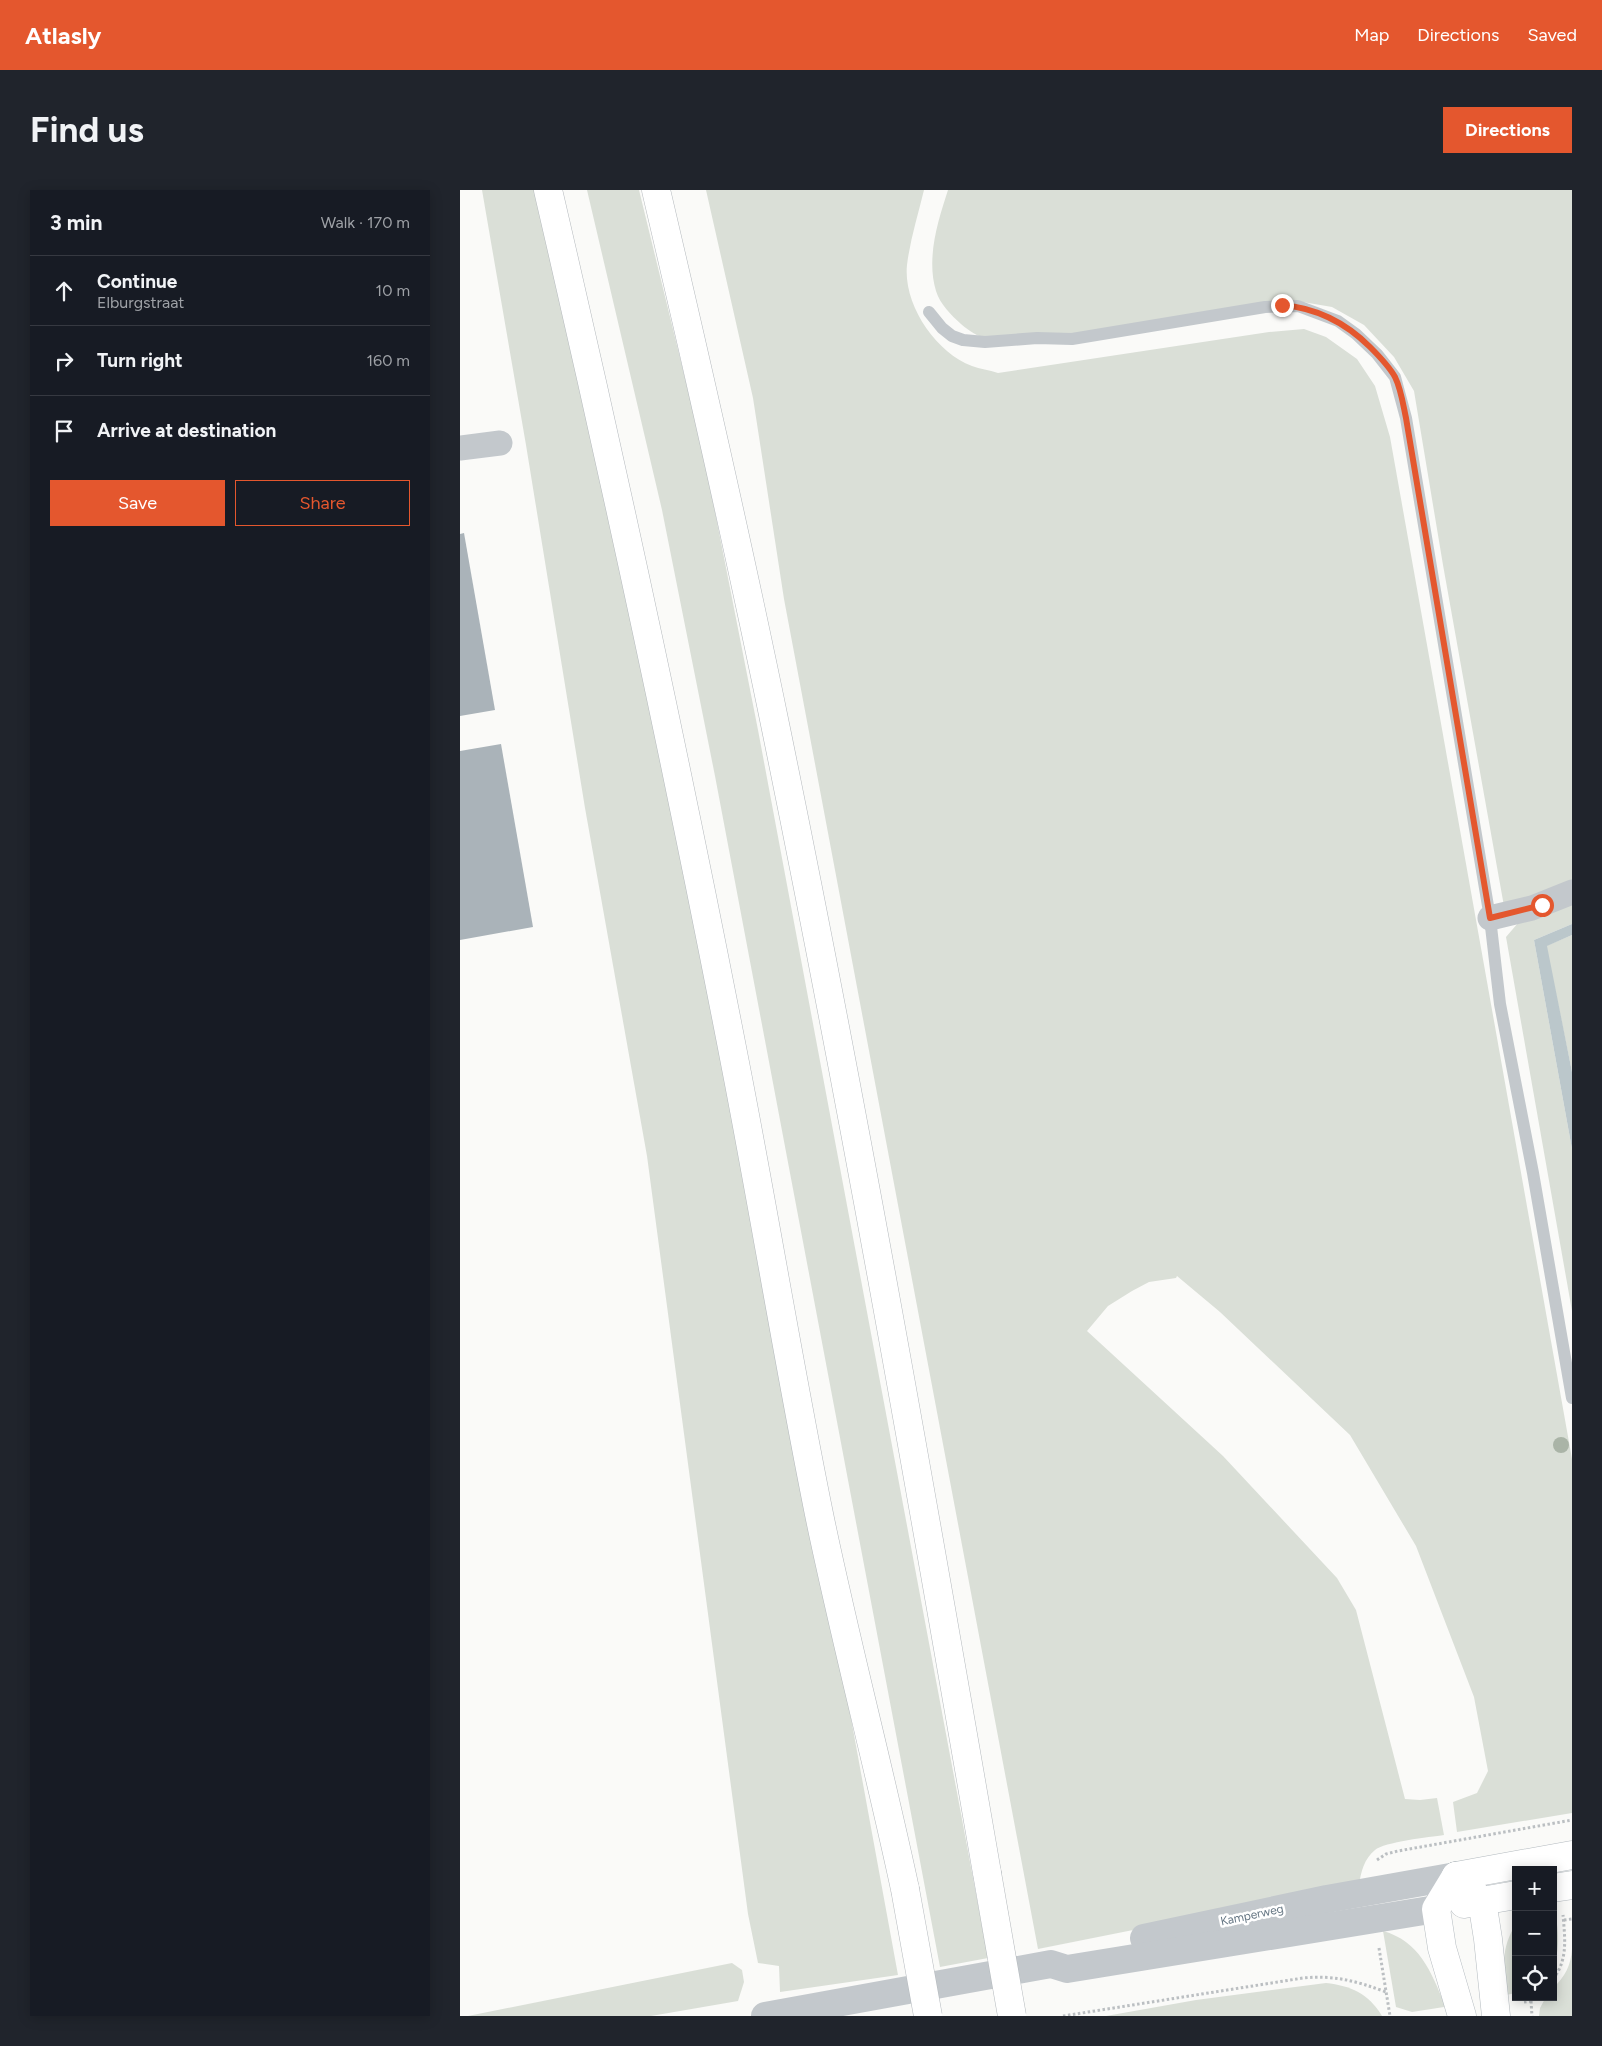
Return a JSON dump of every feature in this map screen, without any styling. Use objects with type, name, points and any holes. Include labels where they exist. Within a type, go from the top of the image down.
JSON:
[{"type":"main road","points":[[548,190],[597,403],[667,730],[736,1069],[803,1433],[827,1550],[905,1888],[928,2016]]},
{"type":"main road","points":[[656,190],[702,385],[776,728],[907,1408],[1012,2016]]},
{"type":"main road","points":[[1462,2016],[1442,1948],[1436,1910],[1456,1876],[1572,1855]]},
{"type":"main road","points":[[1456,1876],[1482,1901],[1496,2016]]},
{"type":"main road","points":[[1557,1887],[1572,1885]]},
{"type":"main road","name":"Kamperweg","points":[[1436,1910],[1512,1896]]},
{"type":"street","points":[[460,448],[500,442]]},
{"type":"street","points":[[1490,918],[1532,908],[1572,892]]},
{"type":"street","name":"Kamperweg","points":[[1051,1964],[1064,1953],[1327,1899],[1456,1876]]},
{"type":"street","name":"Kamperweg","points":[[764,2016],[1051,1964],[1066,1969],[1436,1910]]},
{"type":"lane","points":[[929,312],[942,328],[952,336],[963,340],[985,342],[1037,338],[1072,339],[1264,307],[1298,306],[1338,321],[1356,334],[1377,354],[1395,377],[1406,418],[1490,918],[1500,1004],[1533,1172],[1572,1398]]},
{"type":"path","points":[[1372,1866],[1386,1854],[1398,1851],[1572,1820]]},
{"type":"path","points":[[1557,1974],[1565,1952],[1566,1940],[1563,1913]]},
{"type":"path","points":[[1564,1920],[1572,1919]]},
{"type":"path","points":[[1378,1943],[1390,2016]]},
{"type":"path","points":[[1063,2016],[1303,1978],[1337,1977],[1386,1992]]},
{"type":"path","points":[[1531,2001],[1532,2016]]},
{"type":"shaded area","points":[[482,190],[538,190],[615,510],[833,1620],[898,1975],[780,1992],[779,1966],[758,1963],[748,1914],[647,1156],[585,808]]},
{"type":"shaded area","points":[[587,190],[639,190],[704,456],[758,730],[988,1958],[940,1967],[715,776],[662,510]]},
{"type":"shaded area","points":[[706,190],[924,190],[907,265],[910,295],[924,325],[934,338],[958,359],[975,367],[998,373],[1269,332],[1304,329],[1326,337],[1357,359],[1375,386],[1390,437],[1572,1459],[1572,1813],[1457,1832],[1453,1802],[1477,1793],[1488,1771],[1474,1697],[1416,1546],[1350,1435],[1220,1312],[1177,1276],[1176,1278],[1149,1282],[1108,1306],[1087,1331],[1223,1456],[1337,1578],[1356,1610],[1405,1799],[1437,1798],[1444,1835],[1397,1842],[1380,1847],[1371,1854],[1366,1862],[1359,1885],[1038,1949],[784,599],[753,398]]},
{"type":"shaded area","points":[[948,190],[1572,190],[1572,895],[1507,923],[1414,391],[1394,357],[1364,325],[1332,307],[1291,300],[1017,343],[1001,342],[980,337],[957,321],[943,305],[936,291],[933,278],[934,240]]},
{"type":"shaded area","points":[[1572,898],[1572,924],[1534,940],[1572,1149],[1572,1311],[1506,937],[1518,923]]},
{"type":"shaded area","points":[[1572,924],[1572,935],[1547,946],[1572,1072],[1572,1149],[1534,940]]},
{"type":"shaded area","points":[[1572,935],[1572,1072],[1546,946]]},
{"type":"shaded area","points":[[1557,1923],[1558,1941],[1557,1954]]},
{"type":"shaded area","points":[[1383,1931],[1406,1942],[1415,1950],[1434,1980],[1444,2007],[1412,2012],[1396,2007]]},
{"type":"shaded area","points":[[1512,1931],[1512,1994],[1506,1995],[1504,1958]]},
{"type":"shaded area","points":[[1572,1949],[1572,2016],[1539,2016],[1544,2001],[1557,2001],[1557,1984],[1567,1970]]},
{"type":"shaded area","points":[[732,1963],[742,1970],[744,1982],[738,2001],[651,2016],[468,2016]]},
{"type":"shaded area","points":[[1326,1983],[1343,1986],[1365,1996],[1382,2016],[1106,2016],[1196,2000]]},
{"type":"building","points":[[464,533],[495,710],[460,716],[460,534]]},
{"type":"building","points":[[501,744],[533,927],[460,940],[460,751]]},
{"type":"route","points":[[1282,305],[1298,306],[1338,321],[1356,334],[1377,354],[1395,377],[1406,418],[1490,918],[1542,905]]}]
